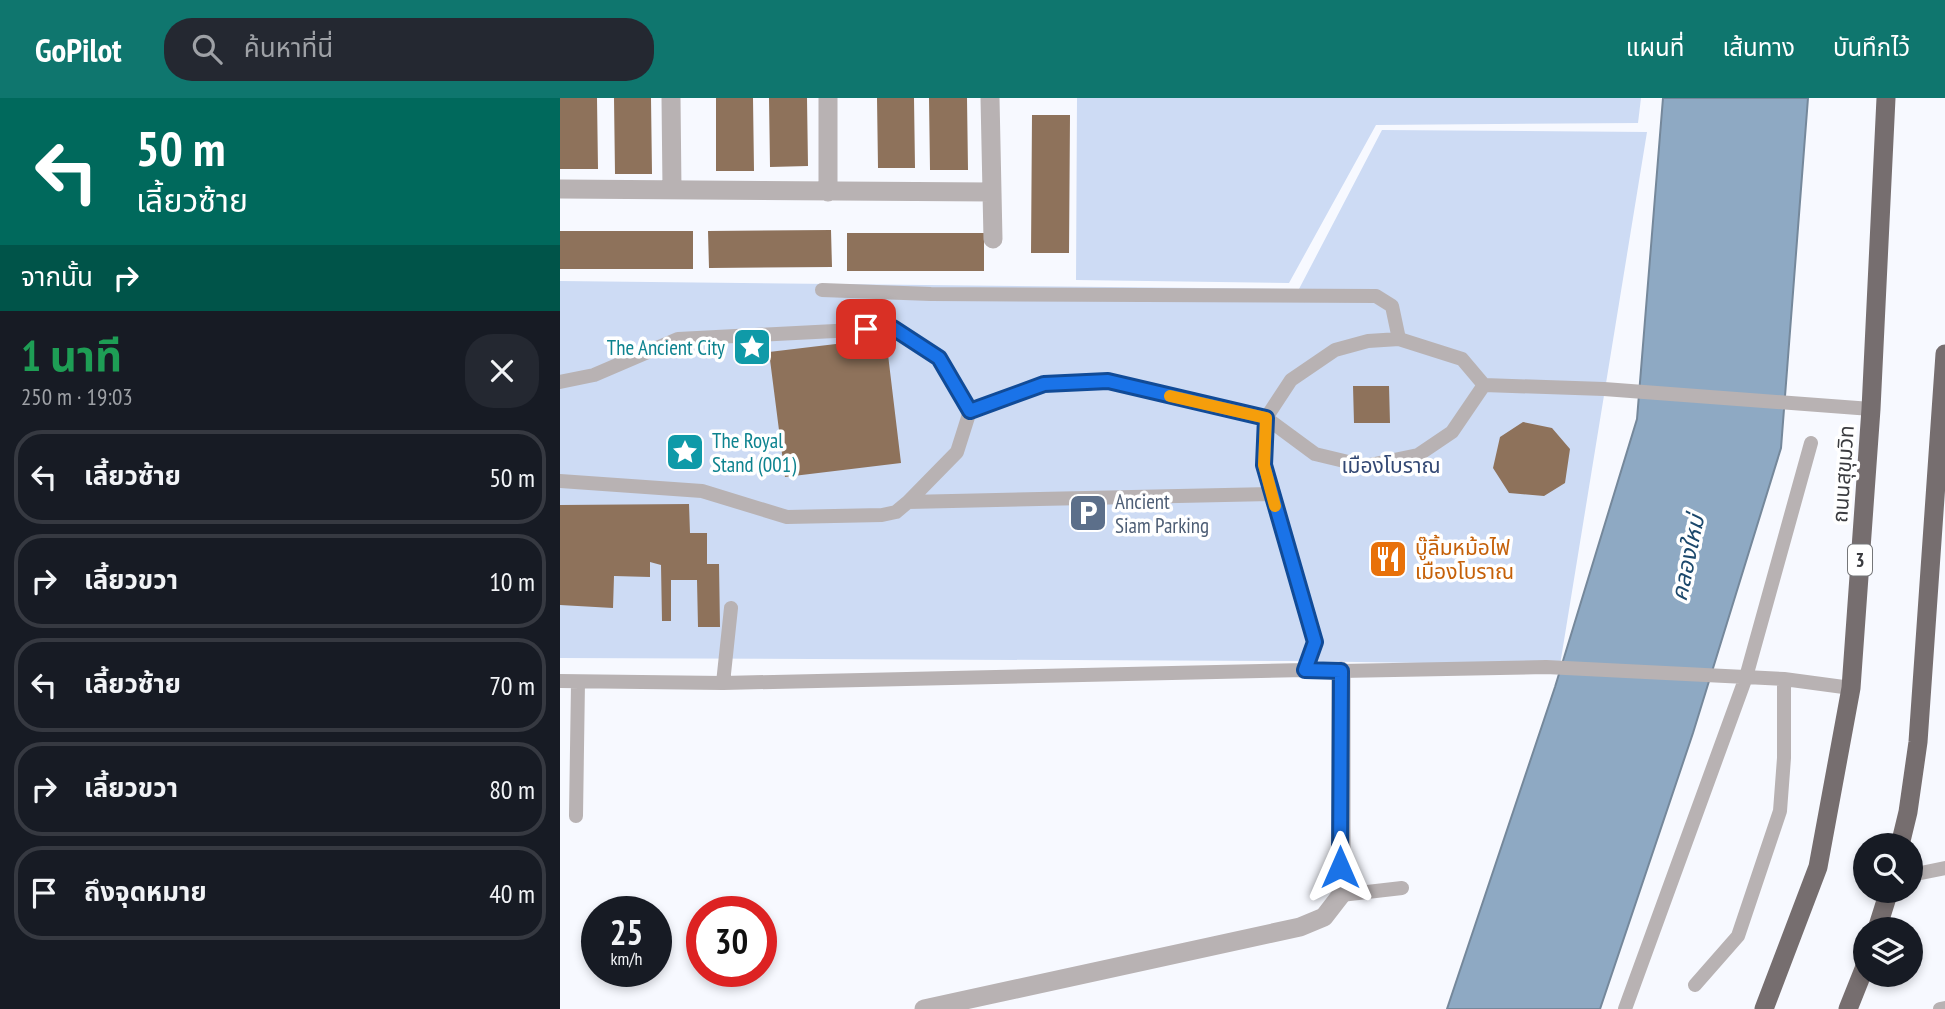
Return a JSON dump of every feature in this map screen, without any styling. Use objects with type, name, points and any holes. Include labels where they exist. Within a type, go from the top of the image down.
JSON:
[{"type":"highway","name":"ถนนสุขุมวิท","points":[[1764,1009],[1818,867],[1851,688],[1871,409],[1886,98]]},
{"type":"highway","points":[[1903,833],[1918,742],[1941,474],[1945,354]]},
{"type":"highway","points":[[1848,1009],[1857,987]]},
{"type":"street","points":[[671,98],[672,189]]},
{"type":"street","points":[[828,98],[828,192]]},
{"type":"street","points":[[990,98],[993,239]]},
{"type":"street","points":[[560,190],[992,192]]},
{"type":"street","points":[[924,1009],[1300,927],[1324,917],[1340,895],[1341,671]]},
{"type":"lane","points":[[822,290],[931,294],[1376,296],[1392,306],[1399,339]]},
{"type":"lane","points":[[560,382],[594,375],[678,339],[893,328],[939,358],[970,411],[957,452],[908,502],[896,512],[883,515],[787,517],[702,491],[560,481]]},
{"type":"lane","points":[[1305,670],[1315,642],[1264,465],[1266,418],[1291,380],[1335,350],[1368,341],[1399,339],[1462,359],[1484,385],[1604,389],[1871,409]]},
{"type":"lane","points":[[970,411],[1044,384],[1108,381],[1266,418],[1315,454],[1365,466],[1418,455],[1452,432],[1484,385]]},
{"type":"lane","points":[[1625,1009],[1746,677],[1811,443]]},
{"type":"lane","points":[[908,502],[1272,494]]},
{"type":"lane","points":[[723,683],[731,608]]},
{"type":"lane","points":[[560,681],[723,683],[1546,667],[1784,679],[1851,688]]},
{"type":"lane","points":[[1695,985],[1738,936],[1780,811],[1784,758],[1784,679]]},
{"type":"lane","points":[[576,816],[578,682]]},
{"type":"lane","points":[[1923,873],[1945,868]]},
{"type":"lane","points":[[1340,895],[1402,888]]},
{"type":"lane","points":[[1940,1009],[1945,1008]]},
{"type":"green space","points":[[1077,98],[1641,98],[1638,123],[1376,125],[1289,283],[1076,280]]},
{"type":"green space","name":"เมืองโบราณ","points":[[1382,130],[1647,132],[1560,665],[1291,661],[560,658],[560,281],[1299,289]]},
{"type":"water","name":"คลองใหม่","points":[[1663,98],[1808,98],[1781,448],[1693,733],[1600,1009],[1447,1009],[1555,687],[1637,419]]},
{"type":"building","points":[[560,98],[597,98],[598,169],[560,169]]},
{"type":"building","points":[[614,98],[651,98],[652,174],[615,174]]},
{"type":"building","points":[[716,98],[753,98],[754,171],[716,171]]},
{"type":"building","points":[[769,98],[807,98],[808,166],[770,167]]},
{"type":"building","points":[[877,98],[914,98],[915,168],[878,168]]},
{"type":"building","points":[[929,98],[967,98],[968,170],[930,170]]},
{"type":"building","points":[[1032,115],[1070,115],[1069,253],[1031,253]]},
{"type":"building","points":[[831,230],[832,267],[709,268],[708,231]]},
{"type":"building","points":[[560,231],[693,231],[693,269],[560,269]]},
{"type":"building","points":[[847,233],[984,233],[984,271],[847,271]]},
{"type":"building","points":[[886,338],[901,463],[785,477],[769,352]]},
{"type":"building","points":[[1353,386],[1389,386],[1390,423],[1354,423]]},
{"type":"building","points":[[1523,422],[1552,428],[1570,449],[1565,483],[1544,496],[1509,493],[1493,468],[1500,437]]},
{"type":"building","points":[[689,504],[690,533],[707,533],[707,564],[719,564],[720,627],[698,627],[697,580],[671,580],[671,621],[662,621],[661,565],[650,562],[650,577],[614,576],[613,608],[560,605],[560,505]]},
{"type":"slow traffic","points":[[1170,396],[1266,418],[1264,465],[1275,506]]},
{"type":"place","name":"The Ancient City","points":[[752,347]]},
{"type":"place","name":"The Royal Stand (001)","points":[[685,452]]},
{"type":"place","name":"Ancient Siam Parking","points":[[1088,513]]},
{"type":"place","name":"บู๊ลิ้มหม้อไฟ เมืองโบราณ","points":[[1388,559]]},
{"type":"route","points":[[866,329],[893,328],[939,358],[970,411],[1044,384],[1108,381],[1266,418],[1264,465],[1315,642],[1305,670],[1341,671],[1340,867]]}]
